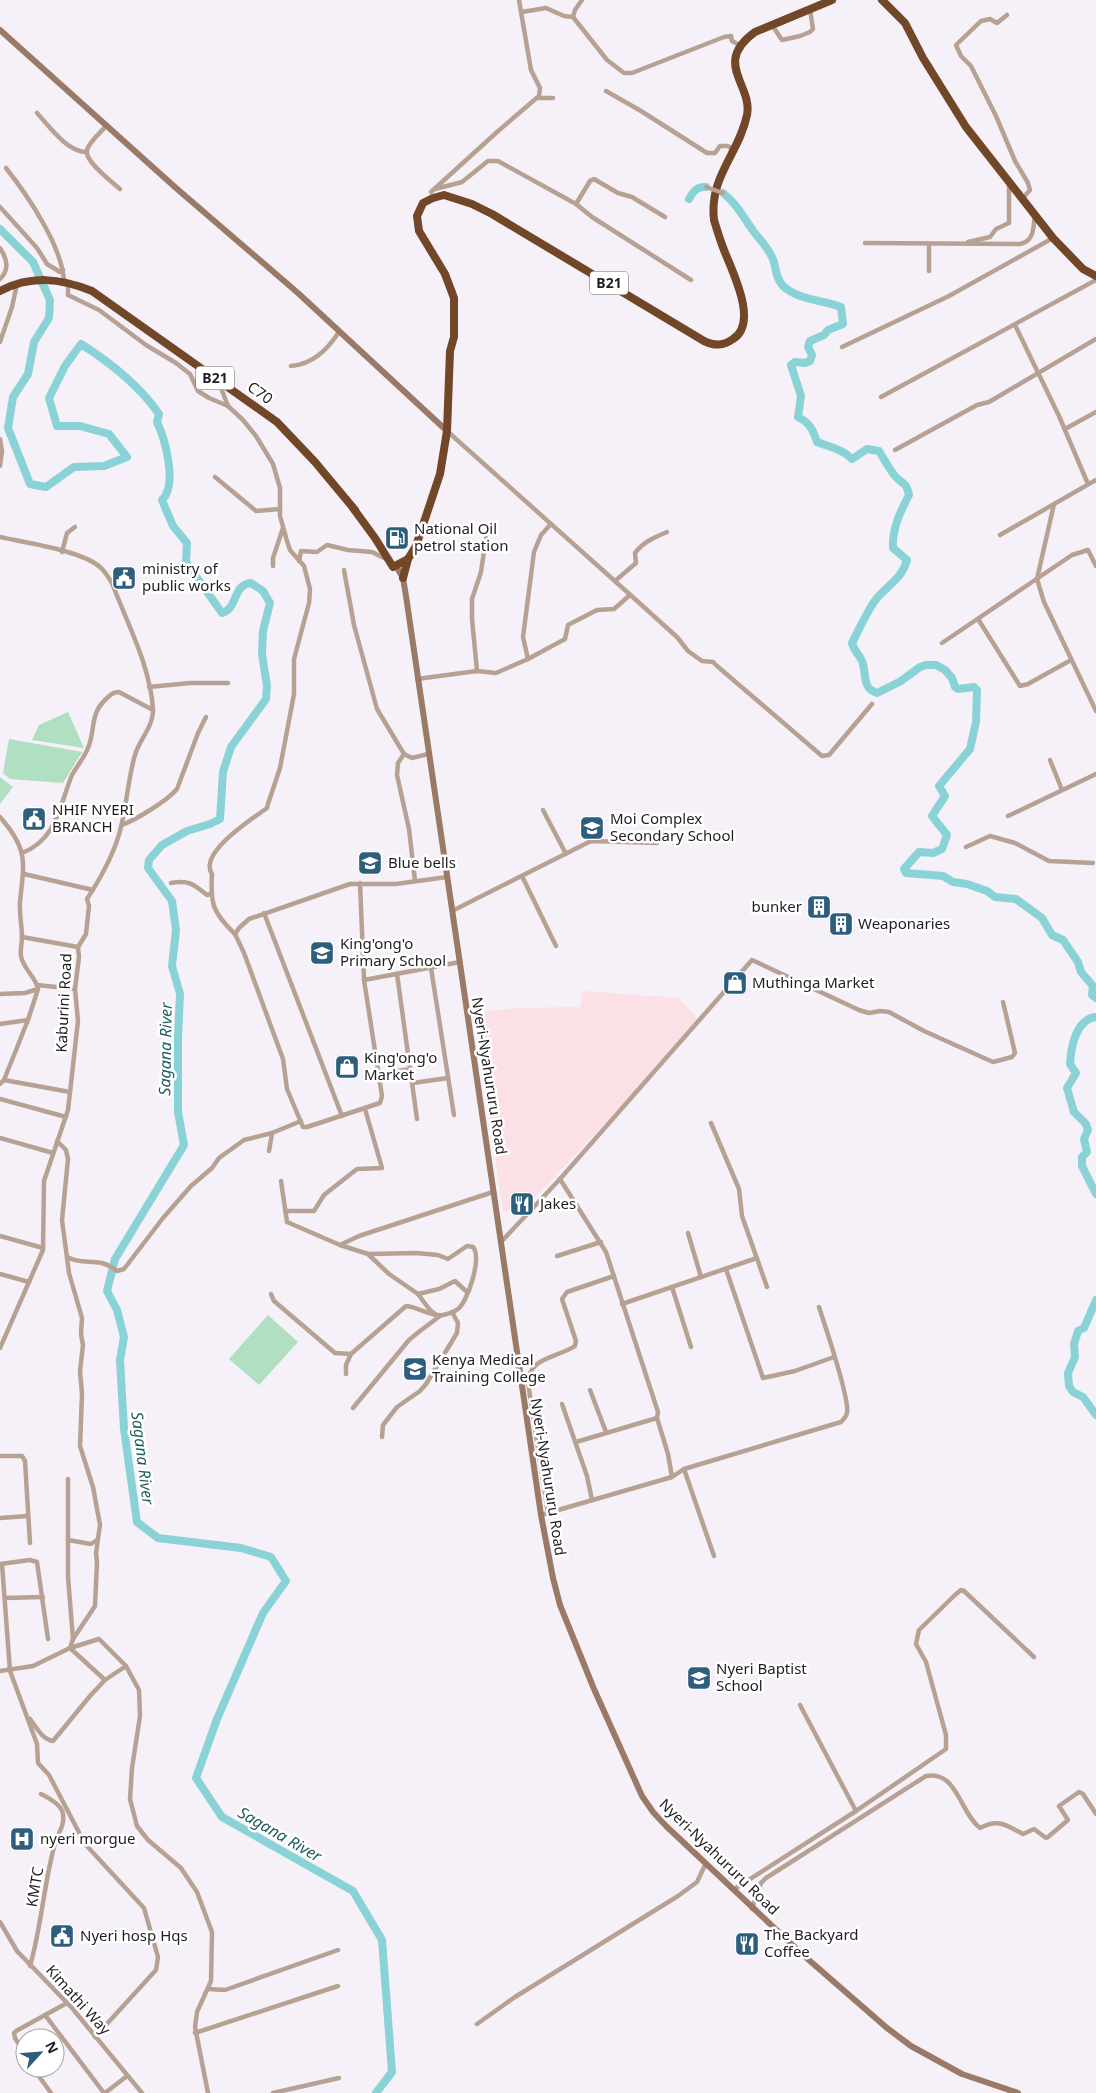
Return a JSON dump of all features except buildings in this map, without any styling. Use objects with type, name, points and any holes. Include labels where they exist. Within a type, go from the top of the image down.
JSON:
[{"type":"highway","points":[[741,46],[755,32],[832,0]]},
{"type":"highway","points":[[882,0],[905,23],[923,58],[966,127],[1053,238],[1083,269],[1096,276]]},
{"type":"highway","name":"B21","points":[[402,578],[406,558],[416,546],[440,474],[447,431],[450,351],[454,337],[454,298],[445,274],[419,232],[417,216],[423,203],[437,196],[444,195],[472,204],[642,303],[692,335],[712,344],[721,345],[739,335],[744,320],[742,297],[714,220],[712,208],[719,177],[744,127],[748,114],[736,67],[736,58],[741,46]]},
{"type":"highway","name":"C70","points":[[17,283],[36,279],[66,281],[92,291],[276,422],[315,462],[374,530],[392,563]]},
{"type":"highway","name":"B21","points":[[0,291],[17,283]]},
{"type":"highway","points":[[392,563],[397,558],[406,558]]},
{"type":"highway","points":[[392,563],[406,558]]},
{"type":"main road","points":[[0,30],[176,188],[298,294],[447,431]]},
{"type":"main road","name":"Nyeri-Nyahururu Road","points":[[392,563],[402,578],[541,1515],[552,1578],[560,1604],[594,1689],[639,1790],[653,1812],[752,1909],[860,2005],[911,2046],[962,2074],[1018,2093]]},
{"type":"main road","name":"Nyeri-Nyahururu Road","points":[[392,563],[400,582],[411,636]]},
{"type":"street","points":[[519,0],[531,70],[540,88],[538,98]]},
{"type":"street","points":[[573,17],[575,10],[582,0]]},
{"type":"street","points":[[522,12],[546,8],[564,16],[573,17],[607,60],[624,73],[632,72],[731,36],[732,41],[741,46]]},
{"type":"street","points":[[772,25],[782,40],[805,34],[813,29],[810,8]]},
{"type":"street","points":[[1007,15],[997,23],[990,19],[981,21],[956,45],[961,56],[971,66],[996,116],[1015,161],[1028,183],[1030,190],[1023,198]]},
{"type":"street","points":[[606,91],[707,153],[715,153],[720,146],[732,149]]},
{"type":"street","points":[[431,192],[496,132],[538,98],[553,98]]},
{"type":"street","points":[[37,113],[66,144],[75,150],[87,152]]},
{"type":"street","points":[[107,125],[87,149],[87,152],[91,163],[120,189]]},
{"type":"street","points":[[436,189],[462,182],[488,161],[494,160],[576,204],[592,217],[691,280]]},
{"type":"street","points":[[6,168],[40,218],[58,252],[64,270],[66,292],[68,295],[99,310],[146,345],[190,374],[198,391],[228,406],[243,420],[256,436],[273,464],[280,488],[280,509],[283,527],[290,550],[304,566],[310,596],[294,659],[294,694],[280,768],[267,808],[214,850],[209,870],[212,874],[211,894],[215,911],[235,934],[244,953],[282,1059],[287,1089],[303,1127],[377,1105],[381,1100],[364,980],[360,883]]},
{"type":"street","points":[[576,204],[590,182],[594,180],[632,198],[665,217]]},
{"type":"street","points":[[960,244],[990,237],[996,228],[1009,223],[1010,182]]},
{"type":"street","points":[[706,187],[723,193]]},
{"type":"street","points":[[0,207],[37,248],[47,264],[60,272],[64,270]]},
{"type":"street","points":[[865,243],[1006,244],[1027,242],[1031,237],[1035,213]]},
{"type":"street","points":[[842,348],[948,296],[1053,238]]},
{"type":"street","points":[[929,244],[929,271]]},
{"type":"street","points":[[0,248],[7,264],[6,272],[0,279]]},
{"type":"street","points":[[881,397],[1096,280]]},
{"type":"street","points":[[0,342],[12,307],[17,283]]},
{"type":"street","points":[[1015,325],[1065,430],[1088,484]]},
{"type":"street","points":[[291,366],[308,363],[317,357],[339,332]]},
{"type":"street","points":[[895,450],[977,405],[989,402],[1096,339]]},
{"type":"street","points":[[217,379],[228,406]]},
{"type":"street","points":[[1065,430],[1096,412]]},
{"type":"street","points":[[447,431],[550,525],[615,581],[677,638],[688,651],[702,660],[713,662],[822,756],[829,755],[872,704]]},
{"type":"street","points":[[0,439],[2,451],[0,466]]},
{"type":"street","points":[[215,477],[256,511],[280,509]]},
{"type":"street","points":[[1000,536],[1096,480]]},
{"type":"street","points":[[1054,504],[1037,578],[1044,602],[1096,711]]},
{"type":"street","points":[[528,659],[522,637],[534,552],[541,535],[550,525]]},
{"type":"street","points":[[62,552],[67,533],[75,527]]},
{"type":"street","points":[[273,566],[272,558],[280,540],[283,527]]},
{"type":"street","points":[[615,581],[636,563],[635,554],[637,550],[654,537],[667,532]]},
{"type":"street","name":"Kaburini Road","points":[[0,537],[62,552],[92,562],[106,573],[112,582],[142,657],[153,710],[152,719],[135,754],[122,825],[106,870],[87,899],[86,934],[78,947],[79,957],[75,988],[78,1021],[70,1092],[66,1117],[44,1181],[43,1248],[40,1260],[0,1348]]},
{"type":"street","points":[[477,671],[471,610],[486,538]]},
{"type":"street","points":[[299,561],[301,551],[317,552],[327,545],[348,550],[372,552],[392,563]]},
{"type":"street","points":[[942,643],[1072,555],[1085,550],[1089,552],[1096,566]]},
{"type":"street","points":[[344,570],[354,625],[377,709],[404,754],[412,758],[428,754]]},
{"type":"street","points":[[417,680],[477,671],[496,673],[528,659],[564,638],[568,625],[596,610],[614,609],[630,595]]},
{"type":"street","points":[[978,619],[1020,686],[1028,684],[1071,660]]},
{"type":"street","points":[[149,687],[190,683],[228,683]]},
{"type":"street","points":[[22,853],[36,845],[52,829],[72,776],[89,747],[95,713],[100,705],[111,694],[119,692],[153,710]]},
{"type":"street","points":[[122,825],[133,821],[177,789],[206,717]]},
{"type":"street","points":[[404,754],[398,763],[397,776],[410,829],[415,881]]},
{"type":"street","points":[[1050,760],[1062,790]]},
{"type":"street","points":[[1008,816],[1096,774]]},
{"type":"street","points":[[544,810],[566,854]]},
{"type":"street","points":[[0,817],[16,837],[22,853],[24,874],[20,904],[22,937],[20,954],[23,965],[38,987]]},
{"type":"street","points":[[966,847],[990,836],[1015,843],[1049,861],[1093,863]]},
{"type":"street","points":[[452,911],[591,841],[657,844]]},
{"type":"street","points":[[24,874],[44,877],[93,890]]},
{"type":"street","points":[[522,876],[556,946]]},
{"type":"street","points":[[235,934],[244,922],[264,913],[340,887],[360,883],[379,885],[447,877]]},
{"type":"street","points":[[171,882],[187,882],[197,886],[206,894],[211,894]]},
{"type":"street","points":[[264,913],[342,1116]]},
{"type":"street","points":[[22,937],[78,947]]},
{"type":"street","points":[[501,1242],[560,1179],[752,960],[859,1010],[869,1013],[880,1010],[889,1012],[924,1031],[993,1062],[1012,1056],[1014,1053],[1003,1002]]},
{"type":"street","points":[[364,980],[460,962]]},
{"type":"street","points":[[431,968],[454,1115]]},
{"type":"street","points":[[397,974],[417,1119]]},
{"type":"street","points":[[0,1084],[4,1080],[28,1020],[38,987]]},
{"type":"street","points":[[0,994],[25,993],[38,987],[75,988]]},
{"type":"street","points":[[0,1024],[28,1020]]},
{"type":"street","points":[[378,1074],[411,1069]]},
{"type":"street","points":[[413,1083],[448,1078]]},
{"type":"street","points":[[4,1080],[70,1092]]},
{"type":"street","points":[[0,1099],[66,1117]]},
{"type":"street","points":[[284,1211],[314,1211],[324,1195],[357,1169],[382,1168],[365,1109]]},
{"type":"street","points":[[67,1257],[74,1260],[105,1262],[117,1271],[124,1269],[162,1218],[191,1186],[212,1168],[219,1158],[244,1140],[300,1121]]},
{"type":"street","points":[[711,1123],[739,1190],[742,1216],[767,1287]]},
{"type":"street","points":[[269,1151],[272,1132]]},
{"type":"street","points":[[0,1138],[53,1153]]},
{"type":"street","points":[[57,1141],[66,1150],[68,1159],[62,1220],[72,1287],[82,1318],[80,1446],[98,1508],[100,1525],[95,1606],[73,1638],[70,1648]]},
{"type":"street","points":[[560,1179],[601,1242],[614,1276],[658,1412],[672,1477]]},
{"type":"street","points":[[281,1181],[287,1222],[340,1246],[368,1254],[416,1253],[438,1255],[448,1259],[466,1246],[473,1247],[476,1251],[477,1262],[463,1304],[452,1312],[440,1315],[410,1340],[353,1408]]},
{"type":"street","points":[[340,1246],[359,1236],[493,1192]]},
{"type":"street","points":[[688,1234],[701,1277]]},
{"type":"street","points":[[0,1236],[43,1248]]},
{"type":"street","points":[[557,1256],[601,1242]]},
{"type":"street","points":[[368,1254],[389,1274],[418,1294],[429,1309],[440,1315]]},
{"type":"street","points":[[622,1304],[757,1258]]},
{"type":"street","points":[[726,1269],[763,1378],[795,1371],[834,1356]]},
{"type":"street","points":[[0,1274],[29,1282]]},
{"type":"street","points":[[548,1512],[528,1384],[529,1376],[535,1365],[575,1346],[576,1341],[562,1299],[563,1296],[573,1290],[614,1276]]},
{"type":"street","points":[[418,1294],[455,1281],[467,1292]]},
{"type":"street","points":[[672,1286],[691,1346]]},
{"type":"street","points":[[271,1294],[274,1301],[335,1353],[351,1354]]},
{"type":"street","points":[[346,1374],[346,1365],[351,1354],[406,1306],[440,1315]]},
{"type":"street","points":[[541,1515],[672,1477],[684,1470],[823,1427],[846,1418],[848,1411],[819,1308]]},
{"type":"street","points":[[382,1437],[383,1425],[397,1407],[420,1391],[426,1384],[457,1333],[458,1323],[452,1312]]},
{"type":"street","points":[[590,1390],[606,1432]]},
{"type":"street","points":[[562,1404],[587,1476],[592,1500]]},
{"type":"street","points":[[576,1442],[658,1418]]},
{"type":"street","points":[[0,1456],[16,1454],[24,1458],[30,1542]]},
{"type":"street","points":[[684,1470],[714,1556]]},
{"type":"street","points":[[68,1479],[68,1577],[73,1638]]},
{"type":"street","points":[[0,1518],[28,1516]]},
{"type":"street","points":[[68,1540],[91,1544],[98,1539]]},
{"type":"street","points":[[48,1639],[37,1562],[30,1560],[1,1564],[10,1671],[37,1744],[38,1763],[49,1775],[85,1844],[144,1908],[158,1957],[156,1970],[95,2037]]},
{"type":"street","points":[[733,1890],[856,1811],[946,1749],[946,1736],[926,1662],[916,1644],[916,1637],[919,1630],[961,1590],[1034,1657]]},
{"type":"street","points":[[5,1598],[42,1597]]},
{"type":"street","points":[[0,1671],[10,1671],[45,1662],[70,1648],[99,1639],[126,1666],[140,1690],[140,1716],[131,1791],[134,1818],[137,1826],[148,1840],[174,1861],[197,1892],[210,1925],[213,1940],[212,1976],[197,2012],[195,2033],[208,2093]]},
{"type":"street","points":[[70,1648],[105,1680]]},
{"type":"street","points":[[26,1714],[42,1736],[46,1740],[53,1741],[105,1680],[126,1666]]},
{"type":"street","points":[[800,1705],[856,1811]]},
{"type":"street","points":[[752,1909],[761,1883],[766,1878],[926,1776],[938,1775],[946,1780],[971,1819],[980,1828],[989,1822],[1000,1823],[1023,1834],[1034,1829],[1043,1836],[1048,1837],[1068,1820],[1059,1805],[1079,1792],[1083,1794],[1096,1814]]},
{"type":"street","name":"KMTC","points":[[30,1966],[43,1913],[56,1840],[64,1820],[63,1811],[53,1800],[41,1794]]},
{"type":"street","points":[[477,2024],[515,1997],[678,1896],[697,1882],[706,1863]]},
{"type":"street","name":"Kimathi Way","points":[[0,1922],[17,1951],[67,2003],[142,2093]]},
{"type":"street","points":[[208,1989],[225,1990],[338,1950]]},
{"type":"street","points":[[195,2033],[338,1986]]},
{"type":"street","points":[[24,2028],[67,2003]]},
{"type":"street","points":[[46,2015],[104,2093],[127,2076]]},
{"type":"street","points":[[40,2078],[51,2093]]},
{"type":"street","points":[[274,2093],[338,2078]]},
{"type":"shaded area","points":[[583,991],[679,998],[695,1015],[699,1023],[526,1207],[503,1212],[475,1013],[516,1008],[580,1007]]},
{"type":"green space","points":[[68,712],[84,748],[32,740],[39,725]]},
{"type":"green space","points":[[9,739],[82,752],[63,783],[10,779],[3,773]]},
{"type":"green space","points":[[0,777],[13,787],[0,804]]},
{"type":"green space","points":[[268,1315],[298,1342],[259,1385],[229,1359]]},
{"type":"waterway","points":[[689,199],[698,189],[706,187]]},
{"type":"waterway","points":[[723,193],[768,249],[774,261],[778,279],[783,286],[803,297],[841,307],[843,324],[828,330],[824,335],[810,341],[808,347],[812,355],[810,361],[805,363],[795,362],[791,365],[801,396],[798,417],[811,427],[817,442],[840,451],[852,459],[867,449],[879,451],[893,473],[905,485],[908,491],[909,495],[897,521],[893,541],[893,548],[907,560],[905,567],[874,602],[852,643],[862,661],[865,680],[869,688],[877,693],[901,681],[920,667],[936,665],[945,670],[958,689],[974,687],[977,690],[976,722],[970,749],[939,786],[945,796],[932,816],[947,835],[942,849],[933,853],[919,852],[904,869],[906,873],[943,876],[953,882],[967,884],[987,891],[995,897],[1016,899],[1042,918],[1052,935],[1063,940],[1078,962],[1081,972],[1093,986],[1092,995],[1096,998]]},
{"type":"waterway","name":"Sagana River","points":[[0,229],[33,262],[50,300],[49,318],[34,342],[28,374],[13,397],[8,428],[30,484],[46,487],[74,467],[104,466],[127,457],[109,434],[80,426],[57,426],[49,398],[65,366],[81,344],[124,375],[143,393],[159,414],[157,422],[166,450],[170,473],[167,493],[162,500],[173,526],[187,543],[186,561],[188,565],[222,613],[231,607],[241,588],[251,583],[263,591],[270,603],[263,631],[262,654],[267,686],[266,699],[231,747],[223,772],[220,819],[187,831],[162,845],[149,860],[148,868],[172,901],[176,930],[172,966],[180,994],[178,1112],[184,1145],[115,1259],[107,1291],[117,1310],[124,1337],[120,1360],[124,1429],[137,1522],[158,1538],[241,1548],[271,1557],[286,1581],[263,1613],[217,1719],[196,1778],[222,1817],[353,1891],[382,1940],[392,2072],[376,2093]]},
{"type":"waterway","points":[[1096,1017],[1089,1019],[1079,1028],[1073,1042],[1070,1064],[1076,1073],[1067,1088],[1074,1112],[1086,1124],[1088,1130],[1084,1139],[1087,1152],[1082,1157],[1082,1166],[1096,1194]]},
{"type":"waterway","points":[[1096,1300],[1084,1328],[1078,1331],[1074,1344],[1075,1357],[1068,1373],[1069,1386],[1073,1392],[1083,1397],[1096,1415]]},
{"type":"place","name":"National Oil petrol station","points":[[397,538]]},
{"type":"place","name":"ministry of public works","points":[[124,578]]},
{"type":"place","name":"NHIF NYERI BRANCH","points":[[34,819]]},
{"type":"place","name":"Moi Complex Secondary School","points":[[592,828]]},
{"type":"place","name":"Blue bells","points":[[370,863]]},
{"type":"place","name":"bunker","points":[[819,907]]},
{"type":"place","name":"Weaponaries","points":[[841,924]]},
{"type":"place","name":"King'ong'o Primary School","points":[[322,953]]},
{"type":"place","name":"Muthinga Market","points":[[735,983]]},
{"type":"place","name":"King'ong'o Market","points":[[347,1067]]},
{"type":"place","name":"Jakes","points":[[522,1204]]},
{"type":"place","name":"Kenya Medical Training College","points":[[415,1369]]},
{"type":"place","name":"Nyeri Baptist School","points":[[699,1678]]},
{"type":"place","name":"nyeri morgue","points":[[22,1839]]},
{"type":"place","name":"Nyeri hosp Hqs","points":[[62,1936]]},
{"type":"place","name":"The Backyard Coffee","points":[[747,1944]]}]
